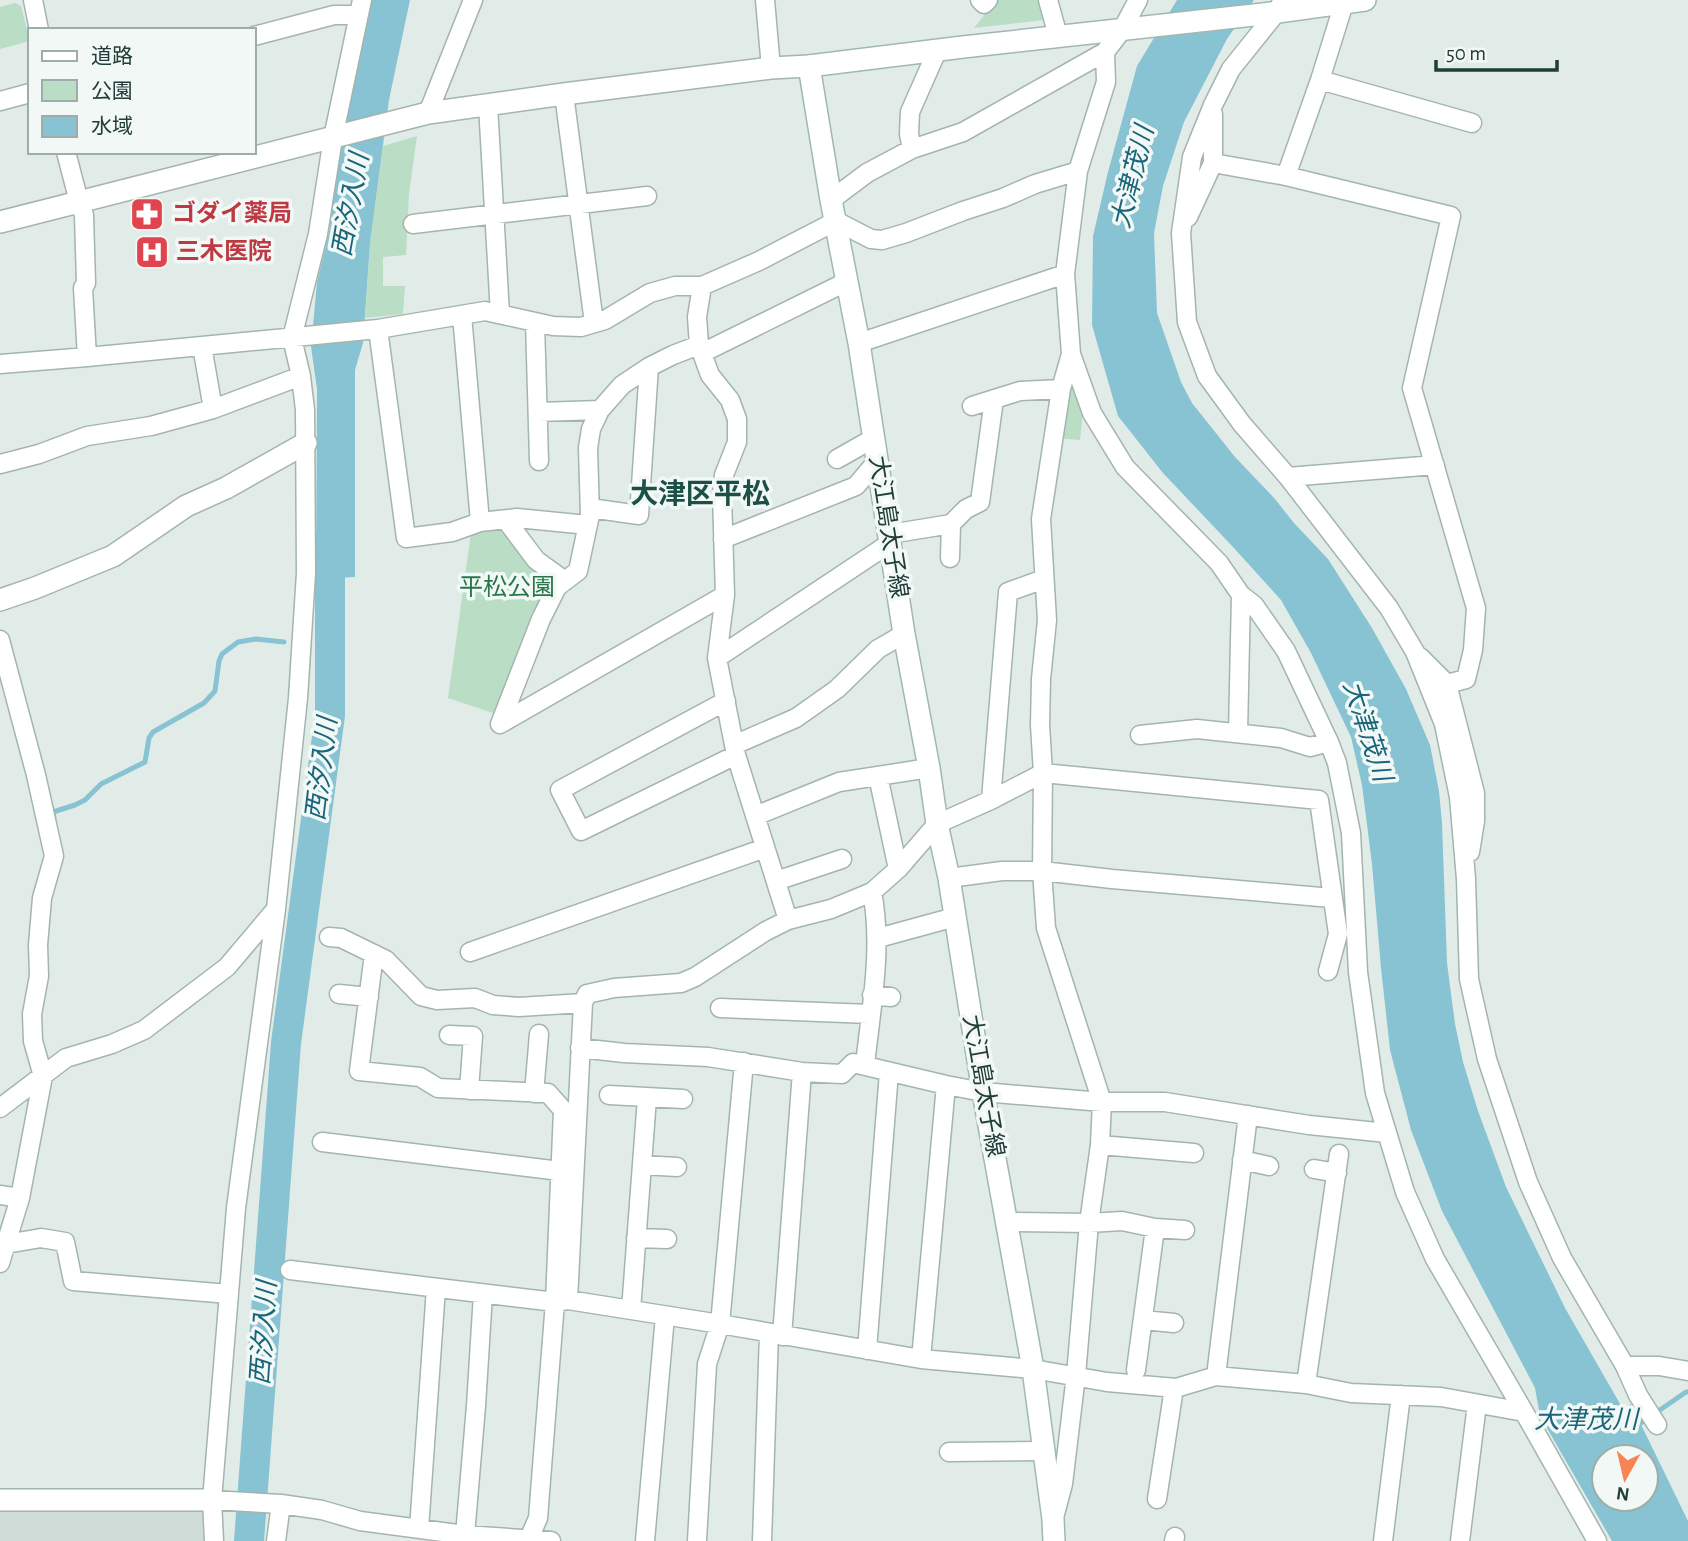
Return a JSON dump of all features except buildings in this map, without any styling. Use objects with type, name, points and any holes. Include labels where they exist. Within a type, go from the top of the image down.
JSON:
[{"type":"main road","points":[[0,222],[428,113],[771,68],[1127,30],[1274,9],[1365,0]]},
{"type":"main road","name":"大江島太子線","points":[[809,66],[831,200],[859,343],[904,634],[949,878],[983,1092],[1033,1369],[1055,1541]]},
{"type":"main road","points":[[0,600],[113,555],[186,506],[226,488],[306,443]]},
{"type":"main road","points":[[0,1500],[212,1500]]},
{"type":"street","points":[[33,0],[39,28]]},
{"type":"street","points":[[428,113],[472,0]]},
{"type":"street","points":[[765,0],[771,68]]},
{"type":"street","points":[[980,0],[984,4],[988,0]]},
{"type":"street","points":[[1048,0],[1058,36]]},
{"type":"street","points":[[831,200],[867,173],[912,149],[963,132],[1105,52],[1127,30],[1138,0]]},
{"type":"street","points":[[1286,176],[1344,3]]},
{"type":"street","points":[[214,1541],[212,1500],[236,1208],[276,909],[298,698],[306,573],[306,443],[301,376],[292,338],[318,234],[333,138],[360,8],[256,35]]},
{"type":"street","points":[[1274,9],[1231,69],[1192,157],[1181,233],[1187,322],[1207,376],[1389,608],[1415,652],[1444,724],[1459,797],[1466,879],[1469,979],[1487,1059],[1528,1182],[1562,1258],[1657,1425]]},
{"type":"street","points":[[912,149],[909,134],[910,112],[937,51]]},
{"type":"street","points":[[1105,52],[1106,82],[1078,171],[1065,274],[1071,354],[1092,413],[1125,467],[1219,563],[1241,595],[1254,605],[1286,651],[1329,742],[1337,763],[1351,834],[1358,972],[1375,1093],[1405,1192],[1435,1259],[1597,1541]]},
{"type":"street","points":[[1320,80],[1472,123]]},
{"type":"street","points":[[0,101],[28,94]]},
{"type":"street","points":[[564,94],[594,323]]},
{"type":"street","points":[[488,105],[500,314]]},
{"type":"street","points":[[1181,233],[1213,163],[1213,105]]},
{"type":"street","points":[[67,154],[84,215],[86,283],[83,288],[87,357]]},
{"type":"street","points":[[1213,163],[1286,176],[1451,216],[1412,388],[1476,608],[1473,650],[1466,679],[1447,684]]},
{"type":"street","points":[[0,364],[378,329],[485,311],[553,326],[581,327],[605,320],[650,293],[675,286],[702,286],[759,261],[836,221],[871,239],[882,240],[1078,171]]},
{"type":"street","points":[[413,224],[647,196]]},
{"type":"street","points":[[859,343],[1065,274]]},
{"type":"street","points":[[725,595],[500,724],[541,619],[557,587],[578,571],[589,516],[588,448],[591,429],[600,410],[621,385],[649,367],[673,355],[700,349],[846,282]]},
{"type":"street","points":[[702,286],[696,317],[700,349],[710,375],[730,400],[737,419],[737,442],[724,475],[722,495],[725,595],[718,659],[735,750],[788,920]]},
{"type":"street","points":[[462,315],[480,522]]},
{"type":"street","points":[[535,322],[539,461]]},
{"type":"street","points":[[378,329],[406,538],[452,532],[480,522],[517,518],[639,515],[649,367]]},
{"type":"street","points":[[202,346],[213,409]]},
{"type":"street","points":[[1053,1519],[1063,1483],[1076,1375],[1102,1102],[1046,928],[1042,871],[1043,773],[1040,725],[1047,620],[1041,519],[1061,389],[1071,354]]},
{"type":"street","points":[[0,464],[39,454],[88,436],[151,426],[213,409],[301,376]]},
{"type":"street","points":[[972,406],[1020,391],[1061,389]]},
{"type":"street","points":[[718,659],[890,539],[951,524],[965,509],[980,502],[994,399]]},
{"type":"street","points":[[538,412],[600,410]]},
{"type":"street","points":[[837,459],[874,438]]},
{"type":"street","points":[[723,539],[856,486],[877,461]]},
{"type":"street","points":[[1288,477],[1435,465]]},
{"type":"street","points":[[506,520],[536,560],[565,581]]},
{"type":"street","points":[[950,558],[951,524]]},
{"type":"street","points":[[991,800],[1008,592],[1044,579]]},
{"type":"street","points":[[1238,733],[1241,595]]},
{"type":"street","points":[[726,701],[560,790],[581,831],[796,718],[838,689],[878,649],[904,634]]},
{"type":"street","points":[[0,640],[39,786],[54,856],[42,898],[38,945],[39,976],[33,1014],[33,1041],[43,1076],[20,1198],[0,1263]]},
{"type":"street","points":[[1415,652],[1447,684],[1475,793],[1475,821],[1466,879]]},
{"type":"street","points":[[1140,734],[1197,729],[1280,738],[1310,747],[1329,742]]},
{"type":"street","points":[[755,816],[839,782],[929,768]]},
{"type":"street","points":[[528,1540],[538,1518],[562,1301],[583,1003],[587,994],[614,988],[681,983],[695,977],[766,931],[788,920],[831,909],[872,891],[898,869],[937,824],[1043,773],[1319,800],[1338,934],[1328,971]]},
{"type":"street","points":[[878,776],[898,869]]},
{"type":"street","points":[[470,952],[765,848]]},
{"type":"street","points":[[776,881],[842,859]]},
{"type":"street","points":[[949,878],[1002,871],[1042,871],[1332,898]]},
{"type":"street","points":[[865,1065],[878,938],[872,891]]},
{"type":"street","points":[[0,1108],[66,1058],[112,1044],[144,1030],[227,967],[276,909]]},
{"type":"street","points":[[878,938],[955,917]]},
{"type":"street","points":[[329,937],[341,938],[386,960],[421,996],[437,1000],[475,998],[492,1004],[519,1007],[583,1003]]},
{"type":"street","points":[[374,954],[359,1071],[420,1077],[438,1088],[548,1093],[563,1110],[560,1171],[562,1301]]},
{"type":"street","points":[[339,994],[369,998]]},
{"type":"street","points":[[872,995],[891,997]]},
{"type":"street","points":[[720,1009],[870,1014]]},
{"type":"street","points":[[534,1093],[539,1034]]},
{"type":"street","points":[[449,1035],[473,1036],[469,1090]]},
{"type":"street","points":[[580,1048],[708,1057],[802,1072],[842,1074],[853,1063],[983,1092],[1102,1102],[1165,1101],[1309,1125],[1387,1133]]},
{"type":"street","points":[[697,1541],[707,1364],[720,1324],[744,1062]]},
{"type":"street","points":[[762,1541],[776,1334],[802,1072]]},
{"type":"street","points":[[867,1350],[889,1072]]},
{"type":"street","points":[[920,1359],[947,1085]]},
{"type":"street","points":[[609,1095],[683,1099]]},
{"type":"street","points":[[631,1310],[647,1098]]},
{"type":"street","points":[[1216,1376],[1248,1115]]},
{"type":"street","points":[[322,1142],[358,1155],[560,1171]]},
{"type":"street","points":[[1100,1145],[1194,1153]]},
{"type":"street","points":[[1306,1384],[1339,1154]]},
{"type":"street","points":[[1242,1160],[1269,1166]]},
{"type":"street","points":[[642,1165],[677,1167]]},
{"type":"street","points":[[1314,1169],[1337,1173]]},
{"type":"street","points":[[0,1195],[20,1198]]},
{"type":"street","points":[[1007,1222],[1122,1221],[1155,1228],[1185,1230]]},
{"type":"street","points":[[1136,1370],[1155,1228]]},
{"type":"street","points":[[6,1244],[41,1238],[65,1242],[73,1281],[229,1294]]},
{"type":"street","points":[[636,1238],[667,1240]]},
{"type":"street","points":[[290,1270],[631,1310],[920,1359],[1033,1369],[1107,1382],[1174,1388],[1216,1376],[1306,1384],[1351,1393],[1441,1397],[1524,1412]]},
{"type":"street","points":[[419,1529],[436,1288]]},
{"type":"street","points":[[465,1535],[483,1294]]},
{"type":"street","points":[[645,1541],[665,1316]]},
{"type":"street","points":[[1143,1321],[1174,1324]]},
{"type":"street","points":[[1625,1366],[1660,1366],[1688,1371]]},
{"type":"street","points":[[1153,1488],[1174,1388]]},
{"type":"street","points":[[1383,1541],[1401,1395]]},
{"type":"street","points":[[1460,1541],[1476,1404]]},
{"type":"street","points":[[949,1452],[1044,1451]]},
{"type":"street","points":[[212,1500],[281,1504],[322,1510],[360,1521],[465,1535],[551,1541]]},
{"type":"street","points":[[276,1541],[281,1504]]},
{"type":"shaded area","points":[[0,1508],[200,1510],[209,1519],[208,1541],[0,1541]]},
{"type":"green space","points":[[992,0],[1039,0],[1044,20],[974,28]]},
{"type":"green space","points":[[15,3],[21,6],[28,42],[0,49],[0,7]]},
{"type":"green space","points":[[417,136],[409,194],[406,255],[383,257],[383,286],[405,286],[403,314],[365,318],[370,243],[383,146]]},
{"type":"green space","points":[[1071,354],[1085,393],[1080,440],[1053,438]]},
{"type":"green space","name":"平松公園","points":[[514,522],[537,556],[565,575],[502,716],[448,698],[471,533]]},
{"type":"water","points":[[372,0],[410,0],[389,100],[370,243],[363,343],[355,370],[355,577],[316,579],[317,389],[311,347],[317,282],[329,232],[339,154]]},
{"type":"water","name":"大津茂川","points":[[1177,0],[1254,0],[1227,39],[1184,122],[1163,186],[1154,233],[1157,313],[1181,382],[1192,403],[1235,457],[1328,559],[1372,628],[1406,689],[1430,745],[1442,823],[1447,963],[1455,1024],[1478,1111],[1506,1187],[1565,1308],[1623,1409],[1631,1404],[1650,1443],[1590,1443],[1590,1503],[1540,1416],[1535,1388],[1442,1211],[1411,1130],[1390,1050],[1372,864],[1362,785],[1351,737],[1311,653],[1281,600],[1163,473],[1118,416],[1092,325],[1093,236],[1137,66]]},
{"type":"water","points":[[1660,1464],[1688,1521],[1688,1541],[1612,1541],[1596,1513],[1660,1513]]},
{"type":"waterway","name":"西汐入川","points":[[249,1541],[286,1043],[330,715],[330,538]]},
{"type":"waterway","points":[[54,818],[53,812],[85,800],[101,784],[145,762],[149,738],[153,732],[204,703],[215,691],[222,654],[238,642],[256,639],[284,642]]},
{"type":"waterway","name":"大津茂川","points":[[1635,1425],[1688,1392]]},
{"type":"place","name":"ゴダイ薬局","points":[[147,214]]},
{"type":"place","name":"三木医院","points":[[152,252]]},
{"type":"district","name":"大津区平松","points":[[700,495]]}]
